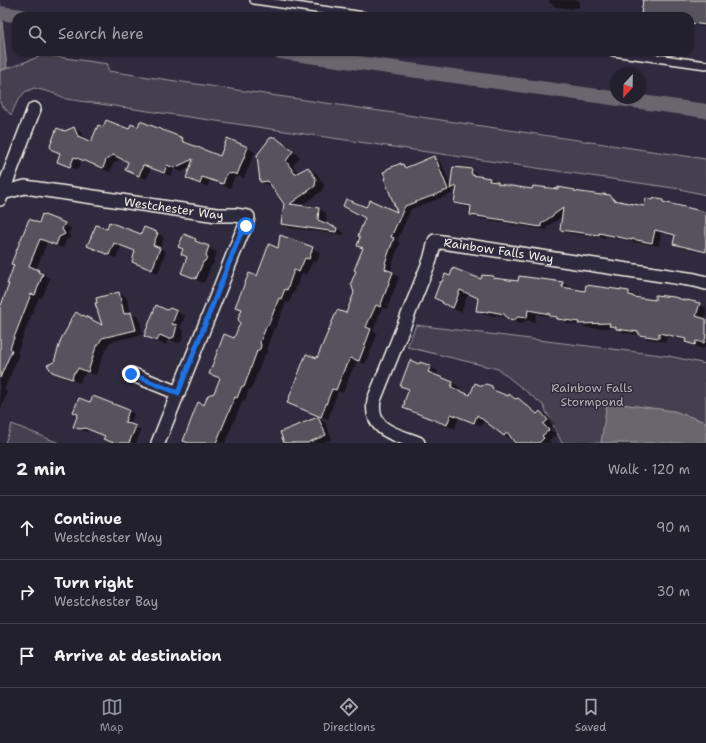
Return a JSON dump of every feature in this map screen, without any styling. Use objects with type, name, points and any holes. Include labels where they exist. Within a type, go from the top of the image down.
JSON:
[{"type":"street","points":[[1,196],[34,109]]},
{"type":"street","name":"Westchester Way","points":[[1,196],[25,187],[217,215],[248,217],[246,226],[240,235],[158,443]]},
{"type":"street","name":"Rainbow Falls Way","points":[[418,443],[385,430],[378,424],[374,417],[373,406],[376,393],[430,260],[435,241],[695,280],[706,283]]},
{"type":"street","points":[[131,374],[178,393]]},
{"type":"lane","points":[[254,0],[336,12]]},
{"type":"lane","points":[[640,56],[706,66]]},
{"type":"green space","points":[[41,56],[51,56],[108,64],[108,71],[706,159],[706,195],[680,189],[66,99],[34,88],[25,92],[18,100],[11,115],[0,103],[0,71]]},
{"type":"green space","name":"Rainbow Falls Stormpond","points":[[416,325],[669,356],[706,364],[706,443],[562,443],[543,405],[498,369],[407,347]]},
{"type":"green space","points":[[12,424],[59,443],[5,443]]},
{"type":"shaded area","points":[[0,3],[7,68],[0,71]]},
{"type":"shaded area","points":[[607,402],[674,411],[706,422],[706,443],[601,443]]},
{"type":"building","points":[[643,0],[706,0],[706,25],[694,24],[694,12],[641,12]]},
{"type":"building","points":[[106,120],[129,129],[131,124],[138,127],[140,121],[183,138],[182,141],[220,156],[227,138],[248,147],[237,175],[227,173],[223,184],[202,177],[200,184],[186,178],[193,159],[174,168],[167,165],[164,173],[143,165],[139,176],[125,170],[128,162],[113,155],[106,160],[103,168],[74,157],[70,167],[57,162],[60,153],[52,150],[50,146],[57,128],[65,131],[74,127],[78,136],[91,142],[98,125],[103,127]]},
{"type":"building","points":[[275,137],[293,151],[286,161],[295,174],[308,167],[316,179],[315,186],[290,204],[319,208],[318,220],[337,228],[336,232],[281,224],[284,204],[268,181],[260,182],[257,155],[270,138]]},
{"type":"building","points":[[434,156],[448,190],[405,206],[391,237],[394,238],[385,263],[385,269],[393,272],[380,307],[376,305],[366,327],[371,329],[359,361],[350,358],[336,390],[332,389],[321,417],[287,403],[306,354],[317,358],[337,310],[346,313],[354,293],[351,283],[356,271],[354,270],[363,248],[357,246],[360,237],[358,236],[365,218],[343,206],[346,199],[366,207],[370,200],[397,212],[383,172],[401,163],[401,165],[403,164],[405,168]]},
{"type":"building","points":[[453,167],[472,169],[472,175],[490,178],[489,181],[498,182],[498,184],[532,189],[533,186],[558,189],[558,187],[575,190],[574,191],[610,195],[614,200],[644,206],[646,198],[653,200],[653,198],[663,200],[663,202],[706,212],[706,252],[673,244],[675,235],[655,230],[652,243],[599,233],[599,235],[560,230],[563,208],[541,224],[541,227],[470,215],[471,206],[454,203],[457,186],[450,189]]},
{"type":"building","points":[[42,214],[65,223],[62,229],[65,234],[59,237],[56,245],[40,239],[29,266],[39,270],[38,272],[43,274],[35,295],[31,294],[10,348],[12,350],[0,378],[0,308],[14,265],[11,264],[29,219],[39,223]]},
{"type":"building","points":[[109,222],[141,234],[144,227],[158,233],[153,245],[160,248],[152,270],[132,262],[135,251],[114,243],[109,255],[87,246],[96,225],[107,229]]},
{"type":"building","points":[[184,234],[196,239],[195,241],[209,246],[206,255],[207,257],[203,262],[196,279],[181,273],[187,257],[181,254],[183,249],[178,247]]},
{"type":"building","points":[[280,235],[313,247],[309,259],[305,258],[299,272],[294,270],[287,290],[285,289],[281,299],[279,298],[260,342],[260,349],[257,351],[244,387],[242,386],[237,398],[235,397],[216,443],[189,443],[183,441],[198,402],[204,405],[208,395],[214,393],[220,378],[209,374],[224,334],[234,338],[240,323],[238,319],[242,309],[235,307],[249,273],[257,276],[269,244],[278,248]]},
{"type":"building","points":[[453,268],[481,279],[482,275],[518,281],[519,276],[563,282],[562,287],[585,291],[586,285],[629,291],[629,295],[633,297],[655,300],[655,295],[674,297],[700,303],[696,316],[706,319],[706,336],[704,343],[696,341],[695,345],[685,342],[686,339],[659,333],[659,338],[639,335],[639,332],[616,329],[616,327],[609,326],[610,323],[578,324],[579,322],[557,319],[557,317],[549,316],[550,314],[528,310],[527,318],[518,317],[514,320],[508,319],[504,314],[488,311],[476,311],[478,298],[460,290],[453,308],[434,298],[440,282],[442,282],[445,274],[450,276]]},
{"type":"building","points":[[119,292],[124,314],[131,312],[136,330],[102,338],[95,350],[88,372],[78,368],[76,372],[74,372],[72,379],[52,372],[47,365],[54,362],[61,339],[71,318],[76,312],[102,325],[95,303],[97,303],[96,298]]},
{"type":"building","points":[[156,305],[167,310],[170,308],[177,311],[172,324],[177,325],[174,337],[169,339],[160,335],[157,341],[144,336]]},
{"type":"building","points":[[410,360],[419,364],[420,362],[431,366],[428,372],[453,382],[451,387],[470,395],[475,383],[482,386],[486,384],[492,386],[493,390],[508,396],[509,394],[515,399],[518,398],[537,414],[540,411],[548,420],[543,424],[549,430],[542,436],[544,438],[539,443],[515,443],[507,432],[504,436],[477,415],[474,423],[451,414],[447,425],[403,408],[409,389],[400,386]]},
{"type":"building","points":[[93,396],[129,410],[125,422],[136,426],[129,443],[114,443],[103,439],[105,436],[85,428],[80,429],[73,427],[78,414],[73,412],[79,398],[90,402]]},
{"type":"building","points":[[318,417],[326,435],[307,443],[284,443],[280,432]]},
{"type":"waterway","points":[[0,13],[12,15]]},
{"type":"waterway","points":[[309,56],[706,111]]},
{"type":"route","points":[[131,374],[178,393],[240,235],[246,226]]}]
